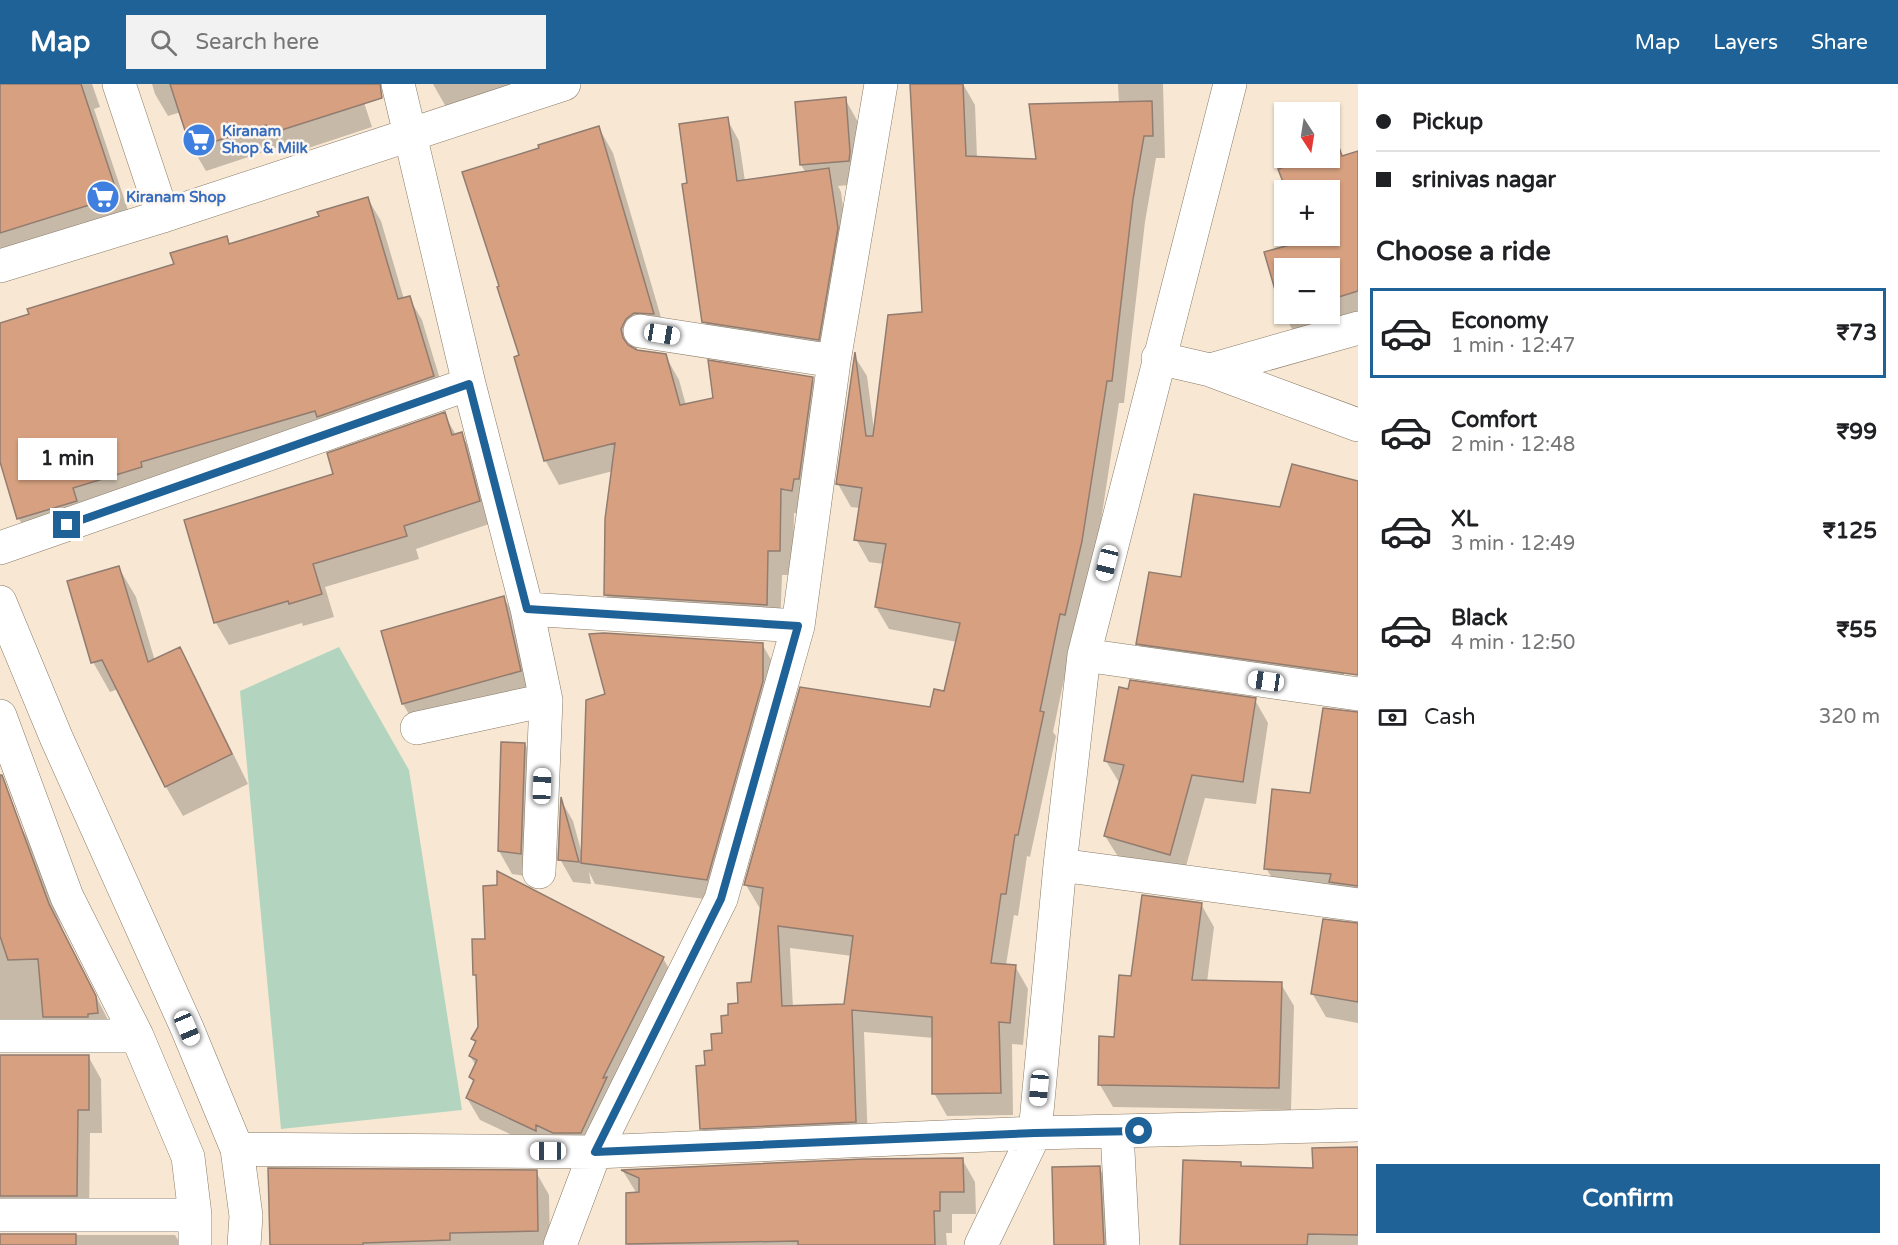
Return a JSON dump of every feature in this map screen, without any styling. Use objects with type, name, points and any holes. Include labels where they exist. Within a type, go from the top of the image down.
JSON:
[{"type":"street","points":[[119,84],[163,216]]},
{"type":"street","points":[[398,84],[469,384],[527,609],[546,700],[539,872]]},
{"type":"street","points":[[0,266],[163,216],[564,84]]},
{"type":"street","points":[[560,1245],[595,1152],[721,899],[798,626],[834,361],[881,84]]},
{"type":"street","points":[[981,1245],[1035,1133],[1060,865],[1084,655],[1158,358],[1230,84]]},
{"type":"street","points":[[1210,370],[1358,328]]},
{"type":"street","points":[[640,331],[834,361]]},
{"type":"street","points":[[1158,358],[1210,370],[1358,425]]},
{"type":"street","points":[[0,548],[469,384]]},
{"type":"street","points":[[0,602],[56,737],[187,1028],[237,1149],[246,1216],[244,1245]]},
{"type":"street","points":[[527,609],[798,626]]},
{"type":"street","points":[[1084,655],[1358,694]]},
{"type":"street","points":[[417,728],[546,700]]},
{"type":"street","points":[[0,716],[7,751],[67,897],[137,1036],[188,1157],[195,1230],[0,1215]]},
{"type":"street","points":[[1060,865],[1358,905]]},
{"type":"street","points":[[0,1036],[137,1036]]},
{"type":"street","points":[[237,1149],[595,1152],[1035,1133],[1358,1125]]},
{"type":"street","points":[[1117,1132],[1123,1245]]},
{"type":"green space","points":[[339,647],[409,770],[462,1110],[281,1129],[240,691]]},
{"type":"building","points":[[0,84],[81,84],[118,196],[0,233]]},
{"type":"building","points":[[170,84],[380,84],[382,98],[269,134],[266,125],[191,149]]},
{"type":"building","points":[[910,84],[963,84],[966,156],[1036,159],[1029,104],[1152,101],[1153,136],[1144,136],[1133,199],[1112,381],[1107,381],[1082,541],[1065,615],[1060,614],[1040,711],[1044,712],[1018,835],[1015,835],[1006,894],[1001,894],[991,963],[1016,965],[1010,1023],[999,1022],[1001,1093],[932,1094],[932,1017],[852,1010],[856,1122],[700,1129],[696,1066],[705,1065],[704,1051],[712,1050],[711,1034],[722,1033],[721,1016],[728,1015],[728,1004],[738,1003],[737,983],[751,982],[763,888],[744,885],[800,687],[930,707],[934,689],[944,691],[960,623],[875,607],[886,544],[854,540],[862,488],[836,484],[855,352],[866,436],[873,436],[888,315],[922,312]],"holes":[[[778,926],[853,936],[844,1004],[782,1006]]]},
{"type":"building","points":[[846,97],[849,161],[800,165],[795,102]]},
{"type":"building","points":[[728,117],[737,181],[829,168],[838,228],[819,340],[702,322],[682,184],[687,183],[679,124]]},
{"type":"building","points":[[599,126],[654,314],[634,313],[626,319],[621,329],[628,345],[637,350],[666,354],[680,405],[713,398],[708,360],[813,377],[799,479],[794,479],[792,491],[781,489],[780,551],[768,551],[767,605],[604,595],[605,519],[615,443],[544,461],[514,357],[519,355],[462,172]]},
{"type":"building","points":[[1340,150],[1342,156],[1358,151],[1358,291],[1340,297],[1340,258],[1274,258],[1274,286],[1264,252],[1286,246],[1340,246],[1340,180],[1282,180],[1278,169],[1340,168]]},
{"type":"building","points":[[368,197],[398,299],[410,296],[434,376],[317,417],[315,411],[141,462],[142,467],[73,488],[77,501],[17,519],[0,462],[0,323],[29,314],[27,309],[174,264],[170,253],[227,236],[229,244],[319,216],[317,212]]},
{"type":"building","points":[[445,412],[452,435],[462,432],[480,501],[404,526],[407,536],[313,564],[322,594],[289,604],[288,601],[214,623],[184,520],[333,474],[327,453]]},
{"type":"building","points":[[1292,464],[1358,481],[1358,675],[1136,644],[1149,572],[1181,577],[1194,494],[1280,507]]},
{"type":"building","points":[[119,566],[148,662],[180,647],[232,754],[165,787],[102,660],[91,663],[67,581]]},
{"type":"building","points":[[504,596],[521,671],[402,704],[381,631]]},
{"type":"building","points":[[589,634],[763,643],[763,681],[707,880],[581,863],[586,700],[605,694]]},
{"type":"building","points":[[1130,680],[1256,698],[1243,782],[1192,775],[1170,855],[1104,836],[1124,765],[1104,761],[1119,687],[1128,689]]},
{"type":"building","points":[[1323,708],[1358,712],[1358,886],[1329,882],[1331,874],[1264,869],[1272,789],[1310,793]]},
{"type":"building","points":[[501,742],[525,743],[521,854],[498,851]]},
{"type":"building","points":[[0,775],[2,775],[49,904],[96,996],[98,1013],[88,1014],[88,1017],[43,1017],[38,959],[8,960],[0,936]]},
{"type":"building","points":[[561,797],[579,862],[558,860]]},
{"type":"building","points":[[497,871],[664,957],[603,1078],[607,1077],[581,1133],[553,1133],[536,1125],[536,1131],[466,1098],[474,1080],[469,1077],[477,1060],[469,1056],[476,1041],[471,1039],[478,1027],[472,939],[485,939],[483,886],[497,885]]},
{"type":"building","points":[[1142,895],[1202,903],[1192,980],[1282,982],[1279,1088],[1098,1085],[1099,1036],[1114,1037],[1119,975],[1131,976]]},
{"type":"building","points":[[1323,919],[1358,923],[1358,1002],[1311,994]]},
{"type":"building","points":[[0,1055],[89,1055],[89,1110],[78,1110],[77,1196],[0,1196]]},
{"type":"building","points":[[1358,1147],[1358,1235],[1308,1234],[1307,1245],[1180,1245],[1183,1160],[1241,1162],[1241,1166],[1313,1168],[1312,1148]]},
{"type":"building","points":[[963,1158],[964,1192],[940,1192],[940,1211],[934,1211],[935,1245],[798,1245],[798,1241],[626,1244],[626,1193],[639,1192],[639,1178],[621,1170],[864,1159]]},
{"type":"building","points":[[1100,1166],[1104,1245],[1054,1245],[1052,1167]]},
{"type":"building","points":[[268,1168],[537,1170],[538,1231],[450,1233],[450,1240],[363,1243],[363,1245],[270,1245]]},
{"type":"building","points":[[0,1234],[76,1234],[76,1245],[0,1245]]},
{"type":"place","name":"Kiranam Shop & Milk","points":[[199,140]]},
{"type":"place","name":"Kiranam Shop","points":[[103,197]]},
{"type":"route","points":[[67,525],[469,384],[527,609],[798,626],[721,899],[595,1152],[1035,1133],[1139,1131]]}]
